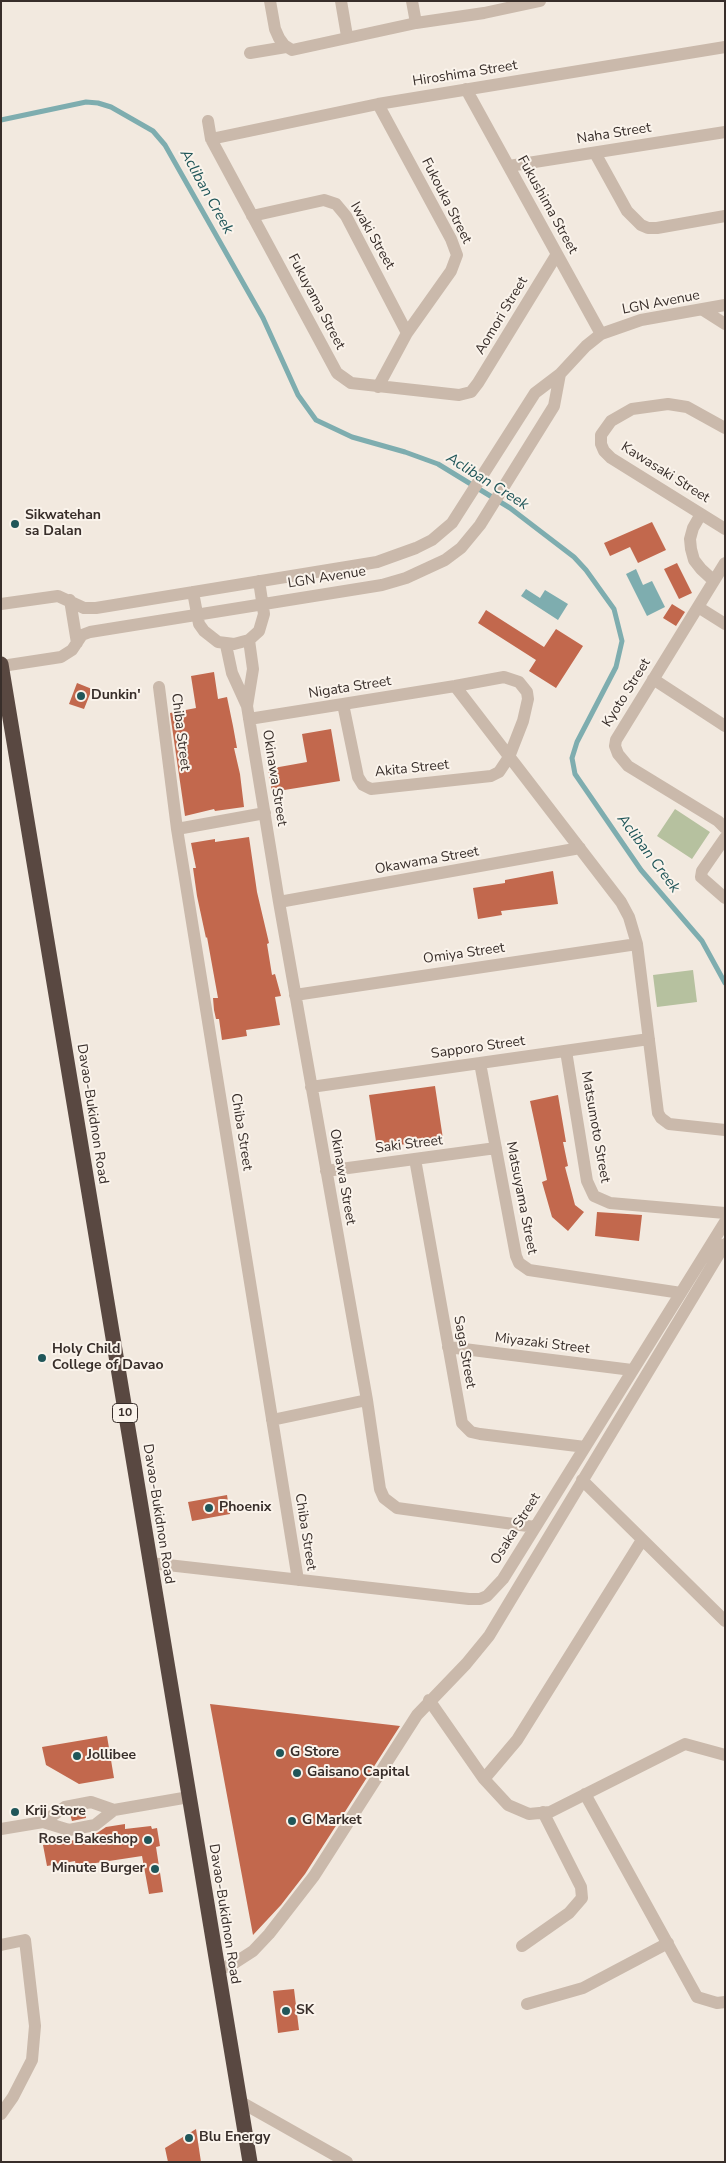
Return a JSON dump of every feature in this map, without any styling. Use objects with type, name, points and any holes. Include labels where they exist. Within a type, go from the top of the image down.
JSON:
[{"type":"highway","name":"Davao-Bukidnon Road","points":[[1,665],[250,2162]]},
{"type":"street","points":[[270,1],[275,29],[282,42],[289,48]]},
{"type":"street","points":[[341,1],[347,36]]},
{"type":"street","points":[[412,1],[416,23]]},
{"type":"street","points":[[250,53],[289,48],[416,23],[484,7],[540,1]]},
{"type":"street","name":"Hiroshima Street","points":[[211,139],[378,104],[725,47]]},
{"type":"street","name":"Fukushima Street","points":[[466,89],[601,334]]},
{"type":"street","name":"Fukouka Street","points":[[378,104],[451,239],[456,255],[451,271],[407,333],[378,387]]},
{"type":"street","name":"Fukuyama Street","points":[[208,121],[211,139],[337,373],[351,383],[378,387],[459,394],[471,392]]},
{"type":"street","name":"Naha Street","points":[[509,166],[725,132]]},
{"type":"street","points":[[595,152],[627,211],[641,225],[648,228],[657,228],[725,216]]},
{"type":"street","name":"Iwaki Street","points":[[252,216],[324,200],[336,204],[346,216],[407,333]]},
{"type":"street","name":"Aomori Street","points":[[471,392],[557,254]]},
{"type":"street","name":"LGN Avenue","points":[[1,604],[58,596],[84,608],[96,608],[365,564],[398,556],[432,540],[445,531],[460,513],[534,393],[560,374],[572,359],[601,334],[641,320],[725,306]]},
{"type":"street","points":[[703,310],[725,324]]},
{"type":"street","name":"LGN Avenue","points":[[1,665],[61,657],[72,650],[82,635],[90,632],[368,587],[413,575],[445,560],[461,548],[480,525],[554,406],[560,374]]},
{"type":"street","name":"Kawasaki Street","points":[[725,428],[687,407],[668,404],[632,409],[619,414],[611,420],[601,435],[601,444],[604,451],[611,458],[725,529]]},
{"type":"street","points":[[701,514],[690,539],[691,549],[694,560],[700,570],[714,581]]},
{"type":"street","points":[[445,531],[461,548]]},
{"type":"street","name":"Kyoto Street","points":[[725,563],[616,740],[618,754],[628,766],[718,821],[725,828]]},
{"type":"street","points":[[365,564],[368,587]]},
{"type":"street","points":[[193,592],[196,615],[204,632],[211,638],[226,645],[249,640],[259,631],[264,614],[259,581]]},
{"type":"street","points":[[70,600],[76,643]]},
{"type":"street","points":[[698,607],[725,624]]},
{"type":"street","points":[[247,706],[253,669],[249,640]]},
{"type":"street","points":[[226,645],[232,672],[247,706]]},
{"type":"street","name":"Nigata Street","points":[[249,719],[504,678],[513,679],[524,687],[527,692],[528,706],[510,757]]},
{"type":"street","points":[[653,679],[725,726]]},
{"type":"street","points":[[455,686],[621,902],[629,917],[637,944],[658,1112],[665,1122],[675,1125],[725,1130]]},
{"type":"street","name":"Chiba Street","points":[[159,687],[177,829],[298,1580]]},
{"type":"street","name":"Akita Street","points":[[343,704],[358,777],[363,785],[371,789],[491,776],[504,766],[510,757]]},
{"type":"street","name":"Okinawa Street","points":[[247,706],[279,902],[367,1400],[380,1490],[389,1504],[406,1511],[535,1527]]},
{"type":"street","points":[[177,829],[265,813]]},
{"type":"street","points":[[725,838],[702,871],[702,877],[725,898]]},
{"type":"street","name":"Okawama Street","points":[[279,902],[580,848]]},
{"type":"street","name":"Omiya Street","points":[[295,994],[637,944]]},
{"type":"street","name":"Sapporo Street","points":[[311,1087],[649,1039]]},
{"type":"street","name":"Matsumoto Street","points":[[566,1051],[587,1181],[594,1196],[610,1202],[725,1213]]},
{"type":"street","name":"Matsuyama Street","points":[[480,1063],[516,1256],[522,1267],[536,1271],[681,1293]]},
{"type":"street","name":"Saki Street","points":[[326,1170],[496,1148]]},
{"type":"street","name":"Saga Street","points":[[415,1159],[459,1416],[466,1428],[480,1434],[585,1447]]},
{"type":"street","name":"Osaka Street","points":[[150,1563],[480,1599],[495,1590],[725,1222]]},
{"type":"street","points":[[217,1971],[253,1951],[294,1903],[332,1848],[404,1733],[429,1700],[466,1664],[489,1636],[725,1244]]},
{"type":"street","name":"Miyazaki Street","points":[[448,1347],[632,1370]]},
{"type":"street","points":[[272,1420],[367,1400]]},
{"type":"street","points":[[582,1480],[725,1621]]},
{"type":"street","points":[[484,1779],[517,1740],[642,1540]]},
{"type":"street","points":[[429,1700],[484,1779],[508,1805],[529,1814],[550,1812],[685,1744],[725,1755]]},
{"type":"street","points":[[585,1794],[698,1997],[717,2003],[725,2002]]},
{"type":"street","points":[[43,1822],[69,1830],[95,1825],[114,1810],[189,1797]]},
{"type":"street","points":[[1,1829],[43,1822],[65,1807],[91,1802],[114,1810]]},
{"type":"street","points":[[522,1946],[569,1913],[582,1898],[581,1888],[543,1812]]},
{"type":"street","points":[[1,1945],[26,1940],[33,2003],[32,2060],[23,2080],[1,2114]]},
{"type":"street","points":[[527,2004],[582,1988],[668,1943]]},
{"type":"street","points":[[239,2100],[347,2162]]},
{"type":"green space","points":[[675,809],[710,832],[692,859],[657,836]]},
{"type":"green space","points":[[693,970],[697,1002],[657,1007],[653,975]]},
{"type":"water","points":[[636,569],[643,585],[652,581],[665,607],[647,616],[626,574]]},
{"type":"water","points":[[526,589],[540,598],[545,590],[568,604],[558,620],[521,596]]},
{"type":"building","points":[[652,522],[666,550],[638,563],[630,547],[610,556],[604,543]]},
{"type":"building","points":[[677,563],[692,593],[679,599],[664,569]]},
{"type":"building","points":[[672,604],[685,612],[676,626],[663,618]]},
{"type":"building","points":[[486,610],[544,647],[556,629],[583,646],[556,688],[529,671],[536,660],[478,623]]},
{"type":"building","points":[[214,672],[218,699],[227,697],[237,748],[234,748],[240,774],[244,807],[215,811],[214,809],[185,816],[170,713],[196,708],[191,676]]},
{"type":"building","name":"Dunkin'","points":[[77,683],[92,689],[84,709],[69,704]]},
{"type":"building","points":[[331,729],[340,781],[272,792],[268,769],[307,762],[302,734]]},
{"type":"building","points":[[249,837],[257,892],[269,943],[267,944],[272,975],[275,974],[281,996],[275,997],[280,1025],[246,1030],[247,1036],[222,1040],[219,1019],[216,1019],[214,1010],[213,998],[218,998],[207,937],[197,896],[193,868],[196,868],[191,843],[215,839],[215,842]]},
{"type":"building","points":[[553,871],[558,904],[501,911],[502,915],[478,919],[473,888],[505,883],[505,880]]},
{"type":"building","points":[[435,1086],[443,1139],[377,1148],[369,1095]]},
{"type":"building","points":[[558,1095],[566,1142],[563,1142],[568,1166],[565,1167],[575,1205],[584,1212],[568,1231],[552,1217],[542,1182],[547,1180],[530,1101]]},
{"type":"building","points":[[597,1212],[642,1215],[639,1241],[595,1236]]},
{"type":"building","name":"Phoenix","points":[[227,1495],[230,1514],[192,1521],[188,1502]]},
{"type":"building","name":"Gaisano Capital","points":[[210,1704],[400,1726],[305,1874],[281,1905],[253,1935]]},
{"type":"building","name":"Jollibee","points":[[107,1736],[114,1778],[79,1784],[46,1765],[42,1747]]},
{"type":"building","points":[[85,1811],[86,1818],[72,1821],[70,1814]]},
{"type":"building","points":[[125,1824],[125,1829],[151,1826],[152,1829],[157,1828],[160,1846],[156,1847],[163,1892],[149,1894],[142,1856],[76,1866],[75,1861],[47,1866],[43,1845],[75,1840],[75,1837],[97,1833],[106,1827]]},
{"type":"building","name":"SK","points":[[294,1989],[299,2030],[278,2033],[273,1991]]},
{"type":"building","name":"Blu Energy","points":[[196,2129],[201,2162],[168,2162],[165,2148]]},
{"type":"waterway","name":"Acliban Creek","points":[[1,120],[86,102],[111,107],[153,131],[165,145],[263,318],[298,395],[316,420],[352,437],[405,452],[438,464],[510,508],[574,557],[586,570],[614,609],[622,641],[616,667],[577,742],[572,758],[575,774],[641,870],[702,941],[725,983]]},
{"type":"place","name":"Sikwatehan sa Dalan","points":[[15,524]]},
{"type":"place","name":"Dunkin'","points":[[81,696]]},
{"type":"place","name":"Holy Child College of Davao","points":[[42,1358]]},
{"type":"place","name":"Phoenix","points":[[209,1508]]},
{"type":"place","name":"G Store","points":[[280,1753]]},
{"type":"place","name":"Jollibee","points":[[77,1756]]},
{"type":"place","name":"Gaisano Capital","points":[[297,1773]]},
{"type":"place","name":"Krij Store","points":[[15,1812]]},
{"type":"place","name":"G Market","points":[[292,1821]]},
{"type":"place","name":"Rose Bakeshop","points":[[148,1840]]},
{"type":"place","name":"Minute Burger","points":[[155,1869]]},
{"type":"place","name":"SK","points":[[286,2011]]},
{"type":"place","name":"Blu Energy","points":[[189,2138]]}]
